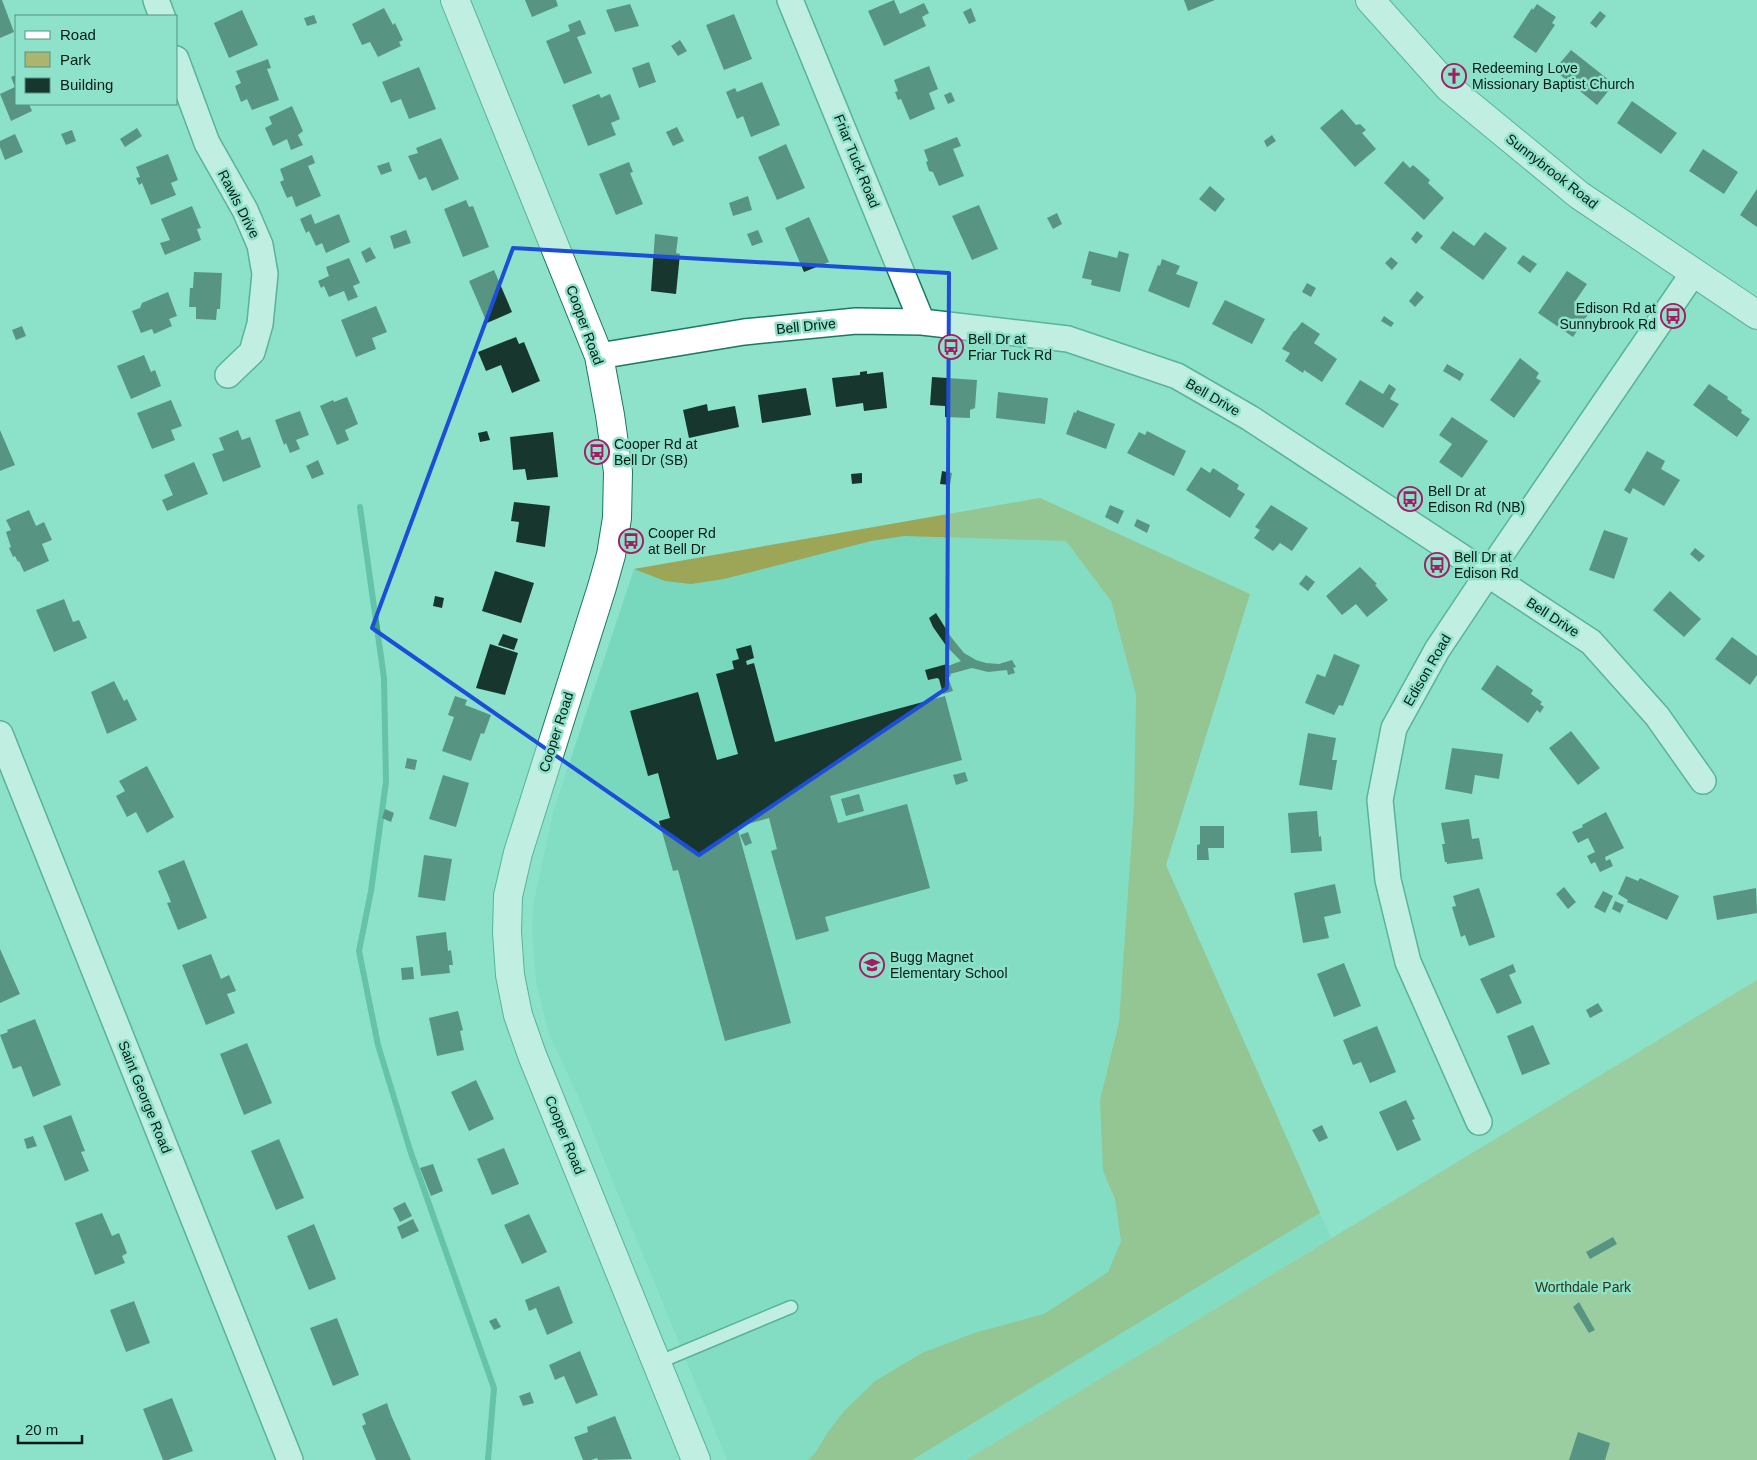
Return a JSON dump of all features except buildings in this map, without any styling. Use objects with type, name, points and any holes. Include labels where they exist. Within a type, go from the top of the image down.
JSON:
[{"type":"street","points":[[156,0],[162,15]]},
{"type":"street","name":"Cooper Road","points":[[455,0],[599,356],[618,472],[617,518],[611,555],[518,853],[508,896],[507,932],[510,975],[518,1015],[532,1056],[696,1460]]},
{"type":"street","name":"Friar Tuck Road","points":[[790,0],[922,322]]},
{"type":"street","name":"Sunnybrook Road","points":[[1370,0],[1449,88],[1580,195],[1757,315]]},
{"type":"street","name":"Rawls Drive","points":[[178,64],[207,144],[245,210],[260,245],[265,274],[260,324],[252,352],[228,375]]},
{"type":"street","name":"Edison Road","points":[[1479,1122],[1408,962],[1388,880],[1380,800],[1394,728],[1437,650],[1487,574],[1694,272]]},
{"type":"street","name":"Bell Drive","points":[[599,356],[744,332],[856,321],[922,322],[1068,339],[1177,376],[1250,418],[1590,642],[1657,716],[1702,781]]},
{"type":"street","name":"Saint George Road","points":[[0,734],[290,1460]]},
{"type":"lane","points":[[658,1363],[791,1307]]},
{"type":"highlighted area","points":[[513,248],[949,273],[947,688],[699,855],[372,628]]},
{"type":"shaded area","name":"Bugg Magnet Elementary School","points":[[1040,498],[1250,594],[1166,865],[1331,1238],[966,1460],[727,1460],[577,1094],[548,1032],[536,982],[532,931],[533,906],[553,812],[634,569]]},
{"type":"shaded area","points":[[1040,498],[1250,594],[1166,865],[1320,1213],[912,1460],[808,1460],[844,1411],[875,1381],[922,1353],[974,1333],[1044,1314],[1108,1272],[1121,1241],[1115,1199],[1103,1171],[1100,1100],[1119,1022],[1134,806],[1136,695],[1111,601],[1066,541],[904,536],[871,541],[724,579],[691,584],[665,581],[634,569]]},
{"type":"green space","name":"Worthdale Park","points":[[1757,980],[1757,1460],[966,1460]]},
{"type":"waterway","points":[[360,507],[384,678],[386,782],[371,891],[359,951],[378,1045],[410,1150],[494,1388],[488,1460]]},
{"type":"place","name":"Redeeming Love Missionary Baptist Church","points":[[1454,76]]},
{"type":"place","name":"Edison Rd at Sunnybrook Rd","points":[[1673,316]]},
{"type":"place","name":"Bell Dr at Friar Tuck Rd","points":[[951,347]]},
{"type":"place","name":"Cooper Rd at Bell Dr (SB)","points":[[597,452]]},
{"type":"place","name":"Bell Dr at Edison Rd (NB)","points":[[1410,499]]},
{"type":"place","name":"Cooper Rd at Bell Dr","points":[[631,541]]},
{"type":"place","name":"Bell Dr at Edison Rd","points":[[1437,565]]},
{"type":"place","name":"Bugg Magnet Elementary School","points":[[872,965]]}]
